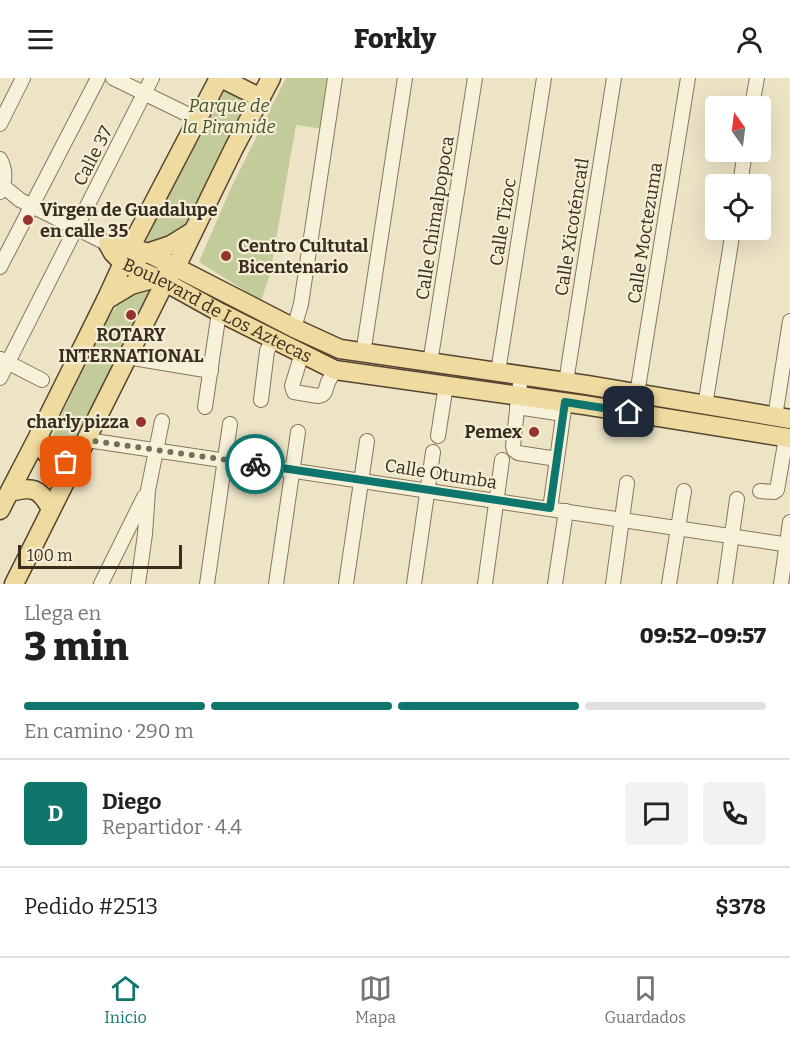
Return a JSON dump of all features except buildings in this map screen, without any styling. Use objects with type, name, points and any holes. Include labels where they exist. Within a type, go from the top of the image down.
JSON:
[{"type":"main road","points":[[4,498],[39,435],[106,300],[134,254],[197,118],[220,78],[261,98]]},
{"type":"main road","points":[[14,584],[127,357],[160,280],[176,267],[271,78]]},
{"type":"main road","points":[[134,254],[171,245],[182,240],[194,230]]},
{"type":"main road","name":"Boulevard de Los Aztecas","points":[[108,244],[120,244],[134,254],[160,280],[335,369],[446,385],[518,401],[560,407],[584,405],[788,438]]},
{"type":"main road","name":"Boulevard de Los Aztecas","points":[[134,254],[176,267],[332,346],[363,354],[587,385],[782,418]]},
{"type":"main road","points":[[106,300],[131,285],[160,280]]},
{"type":"main road","points":[[584,405],[587,385]]},
{"type":"main road","points":[[39,435],[48,456],[55,460],[76,462]]},
{"type":"main road","points":[[4,498],[24,489],[36,490],[45,498],[51,509]]},
{"type":"street","points":[[0,124],[23,78]]},
{"type":"street","points":[[0,267],[26,202],[98,78]]},
{"type":"street","points":[[113,78],[197,118]]},
{"type":"street","name":"Calle 37","points":[[0,378],[4,361],[152,78]]},
{"type":"street","points":[[294,328],[302,304],[335,78]]},
{"type":"street","points":[[363,354],[405,78]]},
{"type":"street","name":"Calle Chimalpopoca","points":[[430,363],[475,78]]},
{"type":"street","name":"Calle Tizoc","points":[[498,372],[544,78]]},
{"type":"street","name":"Calle Xicoténcatl","points":[[566,382],[614,78]]},
{"type":"street","name":"Calle Moctezuma","points":[[637,394],[688,78]]},
{"type":"street","points":[[754,96],[757,78]]},
{"type":"street","points":[[0,159],[5,174],[1,191],[108,244]]},
{"type":"street","points":[[705,406],[731,240]]},
{"type":"street","points":[[206,407],[219,312]]},
{"type":"street","points":[[782,418],[790,321]]},
{"type":"street","points":[[261,400],[267,351],[273,339]]},
{"type":"street","points":[[302,353],[292,386],[296,393],[322,395],[335,369]]},
{"type":"street","points":[[127,357],[211,371]]},
{"type":"street","points":[[4,361],[42,380]]},
{"type":"street","points":[[521,375],[514,450],[518,453],[553,459]]},
{"type":"street","points":[[438,436],[446,385]]},
{"type":"street","points":[[550,508],[553,459],[560,407]]},
{"type":"street","points":[[138,584],[148,489],[162,421]]},
{"type":"street","points":[[207,584],[230,424]]},
{"type":"street","points":[[276,584],[298,432]]},
{"type":"street","points":[[760,491],[774,492],[777,490],[788,438]]},
{"type":"street","name":"Calle Otumba","points":[[87,440],[788,545]]},
{"type":"street","points":[[346,584],[367,441]]},
{"type":"street","points":[[414,584],[433,452]]},
{"type":"street","points":[[485,584],[502,460]]},
{"type":"street","points":[[613,584],[627,483]]},
{"type":"street","points":[[101,584],[148,489]]},
{"type":"street","points":[[669,584],[684,491]]},
{"type":"street","points":[[725,584],[737,499]]},
{"type":"street","points":[[555,584],[566,511]]},
{"type":"street","points":[[781,584],[790,522]]},
{"type":"green space","points":[[286,78],[333,78],[324,129],[296,125],[270,274],[261,301],[199,262],[230,190]]},
{"type":"green space","name":"Parque de la Piramide","points":[[225,89],[251,102],[192,233],[158,248],[146,241],[215,95]]},
{"type":"green space","points":[[145,285],[149,290],[147,302],[76,446],[65,453],[56,449],[52,438],[59,420],[107,320],[124,296]]},
{"type":"way so far","points":[[66,462],[76,462],[87,440],[255,464]]},
{"type":"place","name":"Virgen de Guadalupe en calle 35","points":[[28,220]]},
{"type":"place","name":"Centro Cultutal Bicentenario","points":[[226,256]]},
{"type":"place","name":"ROTARY INTERNATIONAL","points":[[131,315]]},
{"type":"place","name":"charly pizza","points":[[141,422]]},
{"type":"place","name":"Pemex","points":[[534,432]]},
{"type":"route","points":[[255,464],[550,508],[565,402],[629,412]]}]
